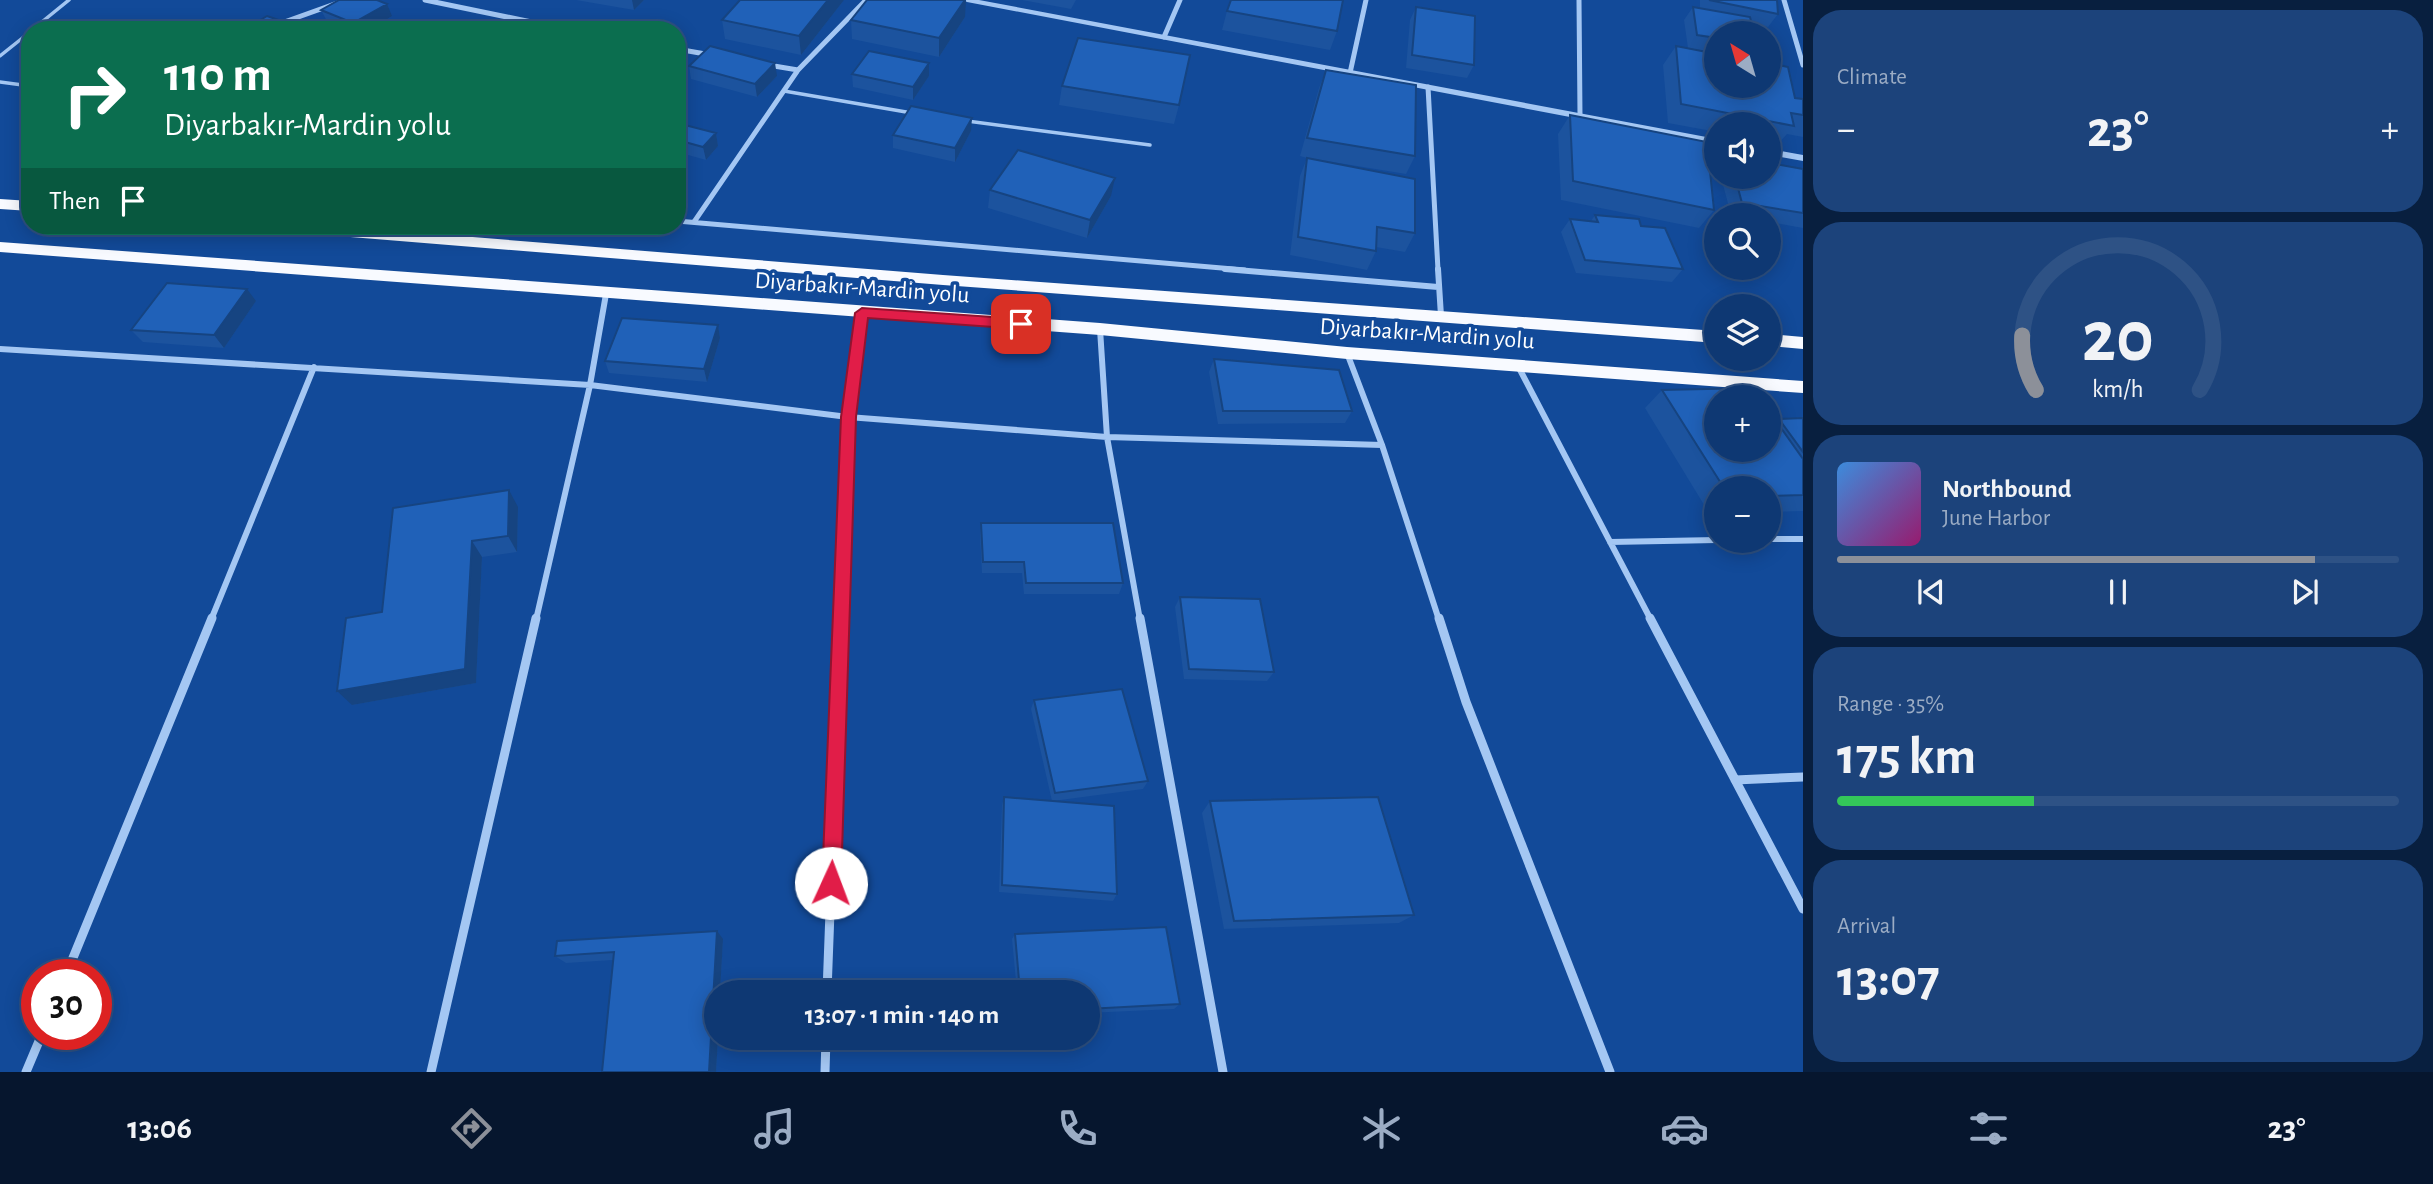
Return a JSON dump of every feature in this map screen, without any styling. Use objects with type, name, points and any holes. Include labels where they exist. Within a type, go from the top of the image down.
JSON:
[{"type":"highway","points":[[0,204],[21,205]]},
{"type":"highway","name":"Diyarbakır-Mardin yolu","points":[[393,235],[1704,336]]},
{"type":"highway","name":"Diyarbakır-Mardin yolu","points":[[0,247],[1100,329],[1347,353],[1803,387]]},
{"type":"highway","points":[[1781,342],[1803,343]]},
{"type":"street","points":[[287,21],[346,0]]},
{"type":"street","points":[[425,0],[526,21]]},
{"type":"street","points":[[694,222],[798,70],[866,0]]},
{"type":"street","points":[[967,0],[1704,140]]},
{"type":"street","points":[[1164,37],[1180,0]]},
{"type":"street","points":[[1350,73],[1366,0]]},
{"type":"street","points":[[1579,0],[1580,116]]},
{"type":"street","points":[[1784,0],[1803,65]]},
{"type":"street","points":[[686,51],[718,56]]},
{"type":"street","points":[[758,63],[798,70]]},
{"type":"street","points":[[1428,87],[1441,316]]},
{"type":"street","points":[[1781,154],[1803,158]]},
{"type":"street","points":[[686,222],[1438,287]]},
{"type":"street","points":[[431,1072],[590,385],[606,293]]},
{"type":"street","points":[[827,980],[848,417],[862,313]]},
{"type":"street","points":[[1100,329],[1107,437],[1223,1072]]},
{"type":"street","points":[[0,349],[590,385],[848,417],[1107,437],[1382,445]]},
{"type":"street","points":[[1347,353],[1382,445],[1466,702],[1610,1072]]},
{"type":"street","points":[[1518,366],[1803,909]]},
{"type":"street","points":[[73,959],[314,367]]},
{"type":"street","points":[[1781,540],[1803,539]]},
{"type":"street","points":[[1610,542],[1704,540]]},
{"type":"street","points":[[1735,780],[1803,777]]},
{"type":"street","points":[[26,1072],[35,1050]]},
{"type":"street","points":[[825,1072],[826,1050]]},
{"type":"lane","points":[[43,21],[69,0]]},
{"type":"lane","points":[[0,56],[21,39]]},
{"type":"lane","points":[[0,82],[21,85]]},
{"type":"lane","points":[[784,91],[919,114]]},
{"type":"lane","points":[[960,120],[1150,145]]},
{"type":"building","points":[[339,0],[377,0],[387,4],[357,21],[348,21],[321,10]]},
{"type":"building","points":[[740,0],[828,0],[799,36],[722,20]]},
{"type":"building","points":[[867,0],[965,0],[939,38],[851,20]]},
{"type":"building","points":[[1231,0],[1343,0],[1337,31],[1227,11]]},
{"type":"building","points":[[1709,0],[1777,0],[1778,14]]},
{"type":"building","points":[[1416,7],[1475,16],[1474,65],[1412,55]]},
{"type":"building","points":[[1693,7],[1750,17],[1751,21],[1704,21],[1704,36],[1697,35]]},
{"type":"building","points":[[267,16],[281,21],[259,21]]},
{"type":"building","points":[[1078,38],[1190,55],[1179,105],[1062,86]]},
{"type":"building","points":[[710,46],[775,63],[755,84],[689,66]]},
{"type":"building","points":[[1676,46],[1704,51],[1704,98],[1782,98],[1782,66],[1788,67],[1795,98],[1803,99],[1803,115],[1791,113],[1794,126],[1781,123],[1781,112],[1722,112],[1681,104]]},
{"type":"building","points":[[869,51],[929,63],[913,87],[852,74]]},
{"type":"building","points":[[1326,70],[1416,85],[1415,156],[1307,138]]},
{"type":"building","points":[[911,106],[972,118],[955,148],[893,135]]},
{"type":"building","points":[[1570,115],[1704,141],[1704,189],[1712,189],[1713,203],[1704,203],[1704,208],[1573,181]]},
{"type":"building","points":[[686,125],[716,133],[703,147],[686,142]]},
{"type":"building","points":[[1018,150],[1115,178],[1090,220],[990,190]]},
{"type":"building","points":[[1307,158],[1415,179],[1415,233],[1377,227],[1376,251],[1298,237]]},
{"type":"building","points":[[1781,165],[1803,169],[1803,213],[1781,209],[1781,203],[1742,203],[1738,189],[1781,189]]},
{"type":"building","points":[[1595,215],[1639,219],[1641,226],[1665,228],[1683,269],[1585,260],[1570,219],[1598,222]]},
{"type":"building","points":[[167,283],[247,289],[214,335],[131,330]]},
{"type":"building","points":[[622,318],[718,325],[704,369],[605,361]]},
{"type":"building","points":[[1214,359],[1339,370],[1352,411],[1223,411]]},
{"type":"building","points":[[1704,389],[1704,456],[1662,390]]},
{"type":"building","points":[[1803,418],[1803,452],[1781,422],[1781,419]]},
{"type":"building","points":[[1781,428],[1803,459],[1803,495],[1781,496],[1781,476],[1716,476],[1708,462],[1781,462]]},
{"type":"building","points":[[509,490],[508,536],[472,541],[465,669],[337,691],[346,618],[382,612],[393,508]]},
{"type":"building","points":[[981,523],[1113,523],[1123,583],[1026,583],[1024,562],[983,562]]},
{"type":"building","points":[[1180,597],[1260,599],[1274,672],[1189,669]]},
{"type":"building","points":[[1122,689],[1148,781],[1055,793],[1034,700]]},
{"type":"building","points":[[1004,797],[1114,806],[1117,894],[1002,885]]},
{"type":"building","points":[[1378,797],[1414,915],[1234,921],[1210,801]]},
{"type":"building","points":[[1166,927],[1180,1004],[1100,1008],[1100,980],[1019,980],[1015,934]]},
{"type":"building","points":[[717,931],[714,980],[704,980],[704,1050],[710,1050],[709,1072],[602,1072],[614,952],[555,956],[557,941]]},
{"type":"route","points":[[831,883],[848,417],[862,313],[1021,324]]}]
